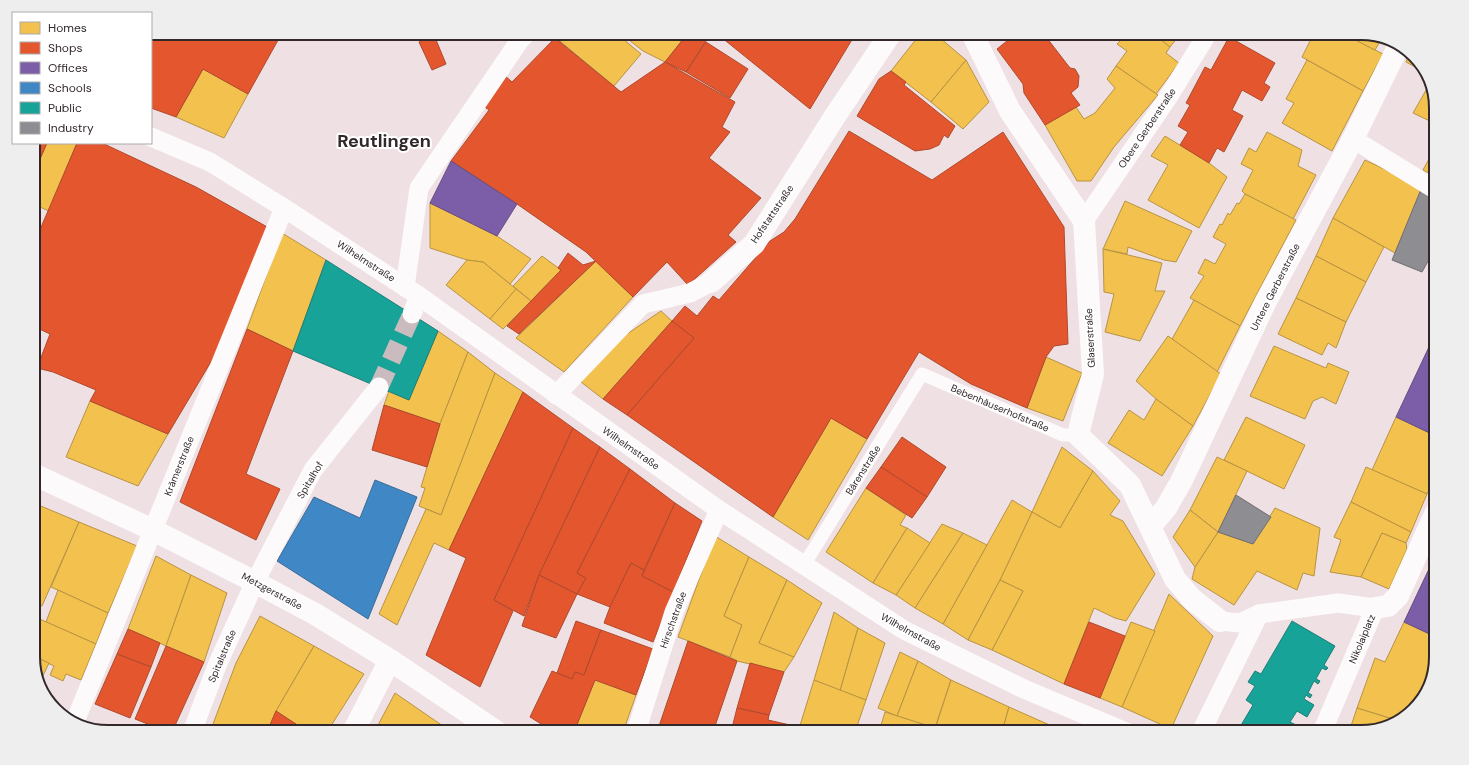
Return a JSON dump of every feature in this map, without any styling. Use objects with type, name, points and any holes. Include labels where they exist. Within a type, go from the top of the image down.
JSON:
[{"type":"street","points":[[412,314],[412,291],[419,188],[520,40]]},
{"type":"street","name":"Hofstattstraße","points":[[556,395],[643,304],[690,293],[711,282],[754,244],[886,40]]},
{"type":"street","points":[[975,40],[1010,111],[1084,221]]},
{"type":"street","name":"Obere Gerberstraße","points":[[1084,221],[1167,99],[1204,40]]},
{"type":"street","name":"Untere Gerberstraße","points":[[1150,527],[1166,508],[1182,480],[1265,303],[1352,139],[1396,50]]},
{"type":"street","name":"Wilhelmstraße","points":[[152,136],[210,162],[412,291],[719,510],[904,630],[1024,689],[1109,725]]},
{"type":"street","points":[[1352,139],[1429,186]]},
{"type":"street","name":"Krämerstraße","points":[[77,717],[284,208]]},
{"type":"street","name":"Glaserstraße","points":[[1078,435],[1092,374],[1084,221]]},
{"type":"street","name":"Spitalhof","points":[[255,582],[313,470],[379,387]]},
{"type":"street","points":[[1078,435],[1130,485],[1175,579],[1192,599],[1220,621]]},
{"type":"street","name":"Metzgerstraße","points":[[40,480],[153,530],[315,614],[390,660],[486,725]]},
{"type":"street","name":"Hirschstraße","points":[[638,725],[674,612],[719,510]]},
{"type":"street","points":[[1375,608],[1388,606],[1398,596],[1429,527]]},
{"type":"street","name":"Spitalstraße","points":[[195,725],[218,663],[255,582]]},
{"type":"street","name":"Nikolaiplatz","points":[[1220,621],[1240,623],[1259,614],[1338,603],[1375,608],[1325,725]]},
{"type":"street","points":[[1204,725],[1259,614]]},
{"type":"street","points":[[357,725],[390,660]]},
{"type":"lane","name":"Bebenhäuserhofstraße","points":[[922,374],[1063,435],[1078,435]]},
{"type":"lane","name":"Bärenstraße","points":[[804,565],[922,374]]},
{"type":"building: Homes","points":[[559,40],[624,40],[641,54],[614,86]]},
{"type":"building: Homes","points":[[629,40],[682,40],[665,62],[643,51]]},
{"type":"building: Homes","points":[[915,40],[942,40],[966,60],[931,102],[891,71]]},
{"type":"building: Homes","points":[[1121,40],[1162,40],[1170,47],[1166,53],[1179,63],[1156,94],[1116,66],[1127,51],[1117,44]]},
{"type":"building: Homes","points":[[1162,40],[1176,40],[1170,47]]},
{"type":"building: Homes","points":[[1310,40],[1356,40],[1383,54],[1363,91],[1302,57]]},
{"type":"building: Homes","points":[[1356,40],[1379,43],[1375,50]]},
{"type":"building: Homes","points":[[1407,58],[1415,67],[1406,62]]},
{"type":"building: Homes","points":[[966,60],[989,102],[963,129],[931,102]]},
{"type":"building: Homes","points":[[1307,60],[1363,91],[1332,151],[1282,123],[1294,103],[1286,99]]},
{"type":"building: Homes","points":[[1116,66],[1158,95],[1114,147],[1091,181],[1077,181],[1045,125],[1076,107],[1084,119],[1095,113],[1115,88],[1107,79]]},
{"type":"building: Homes","points":[[203,69],[248,94],[224,138],[176,117]]},
{"type":"building: Homes","points":[[1426,90],[1429,104],[1429,121],[1413,113]]},
{"type":"building: Homes","points":[[1267,132],[1302,150],[1298,166],[1316,175],[1293,219],[1242,191],[1253,170],[1241,164],[1249,148],[1256,152]]},
{"type":"building: Homes","points":[[1165,136],[1209,163],[1227,177],[1199,228],[1148,200],[1168,165],[1151,156]]},
{"type":"building: Homes","points":[[47,144],[77,144],[49,211],[40,207],[40,159]]},
{"type":"building: Homes","points":[[1429,159],[1429,173],[1423,170]]},
{"type":"building: Homes","points":[[1365,160],[1422,187],[1395,253],[1333,218]]},
{"type":"building: Homes","points":[[1245,194],[1296,220],[1240,326],[1190,298],[1204,276],[1198,273],[1205,259],[1215,264],[1226,244],[1213,237],[1220,224],[1222,225],[1228,213],[1230,215],[1237,203],[1239,204]]},
{"type":"building: Homes","points":[[1125,201],[1192,231],[1176,262],[1164,260],[1128,247],[1127,254],[1103,249]]},
{"type":"building: Homes","points":[[430,203],[497,236],[531,259],[510,284],[483,262],[467,260],[430,248]]},
{"type":"building: Homes","points":[[1333,218],[1384,247],[1366,282],[1316,256]]},
{"type":"building: Homes","points":[[282,233],[326,260],[293,351],[247,329]]},
{"type":"building: Homes","points":[[1103,249],[1162,263],[1155,291],[1165,291],[1140,341],[1105,332],[1114,294],[1104,292]]},
{"type":"building: Homes","points":[[542,256],[561,270],[531,301],[513,286]]},
{"type":"building: Homes","points":[[1316,256],[1366,282],[1346,322],[1296,298]]},
{"type":"building: Homes","points":[[467,260],[483,262],[516,289],[490,319],[446,285]]},
{"type":"building: Homes","points":[[596,261],[633,297],[564,372],[516,338]]},
{"type":"building: Homes","points":[[516,289],[531,301],[503,329],[490,319]]},
{"type":"building: Homes","points":[[1296,298],[1346,322],[1336,348],[1328,343],[1322,355],[1278,334]]},
{"type":"building: Homes","points":[[1194,300],[1240,326],[1217,372],[1172,339]]},
{"type":"building: Homes","points":[[661,311],[672,321],[603,399],[581,382],[621,338]]},
{"type":"building: Homes","points":[[438,331],[468,352],[440,424],[384,405],[389,391],[409,400]]},
{"type":"building: Homes","points":[[1168,336],[1221,374],[1193,426],[1156,399],[1136,381]]},
{"type":"building: Homes","points":[[1274,346],[1326,368],[1328,363],[1349,372],[1336,404],[1322,397],[1313,401],[1305,419],[1250,396]]},
{"type":"building: Homes","points":[[468,352],[495,373],[441,515],[419,506],[425,488],[421,487],[440,424]]},
{"type":"building: Homes","points":[[1046,357],[1082,373],[1063,421],[1027,408]]},
{"type":"building: Homes","points":[[495,373],[523,392],[449,550],[434,543],[397,625],[379,614],[426,509],[441,515]]},
{"type":"building: Homes","points":[[1156,399],[1193,426],[1162,476],[1108,443],[1129,410],[1144,420]]},
{"type":"building: Homes","points":[[90,401],[168,434],[138,486],[66,457]]},
{"type":"building: Homes","points":[[1246,417],[1305,445],[1284,489],[1224,460]]},
{"type":"building: Homes","points":[[1396,417],[1429,433],[1429,489],[1427,494],[1372,470]]},
{"type":"building: Homes","points":[[831,418],[867,439],[808,540],[773,517]]},
{"type":"building: Homes","points":[[1062,447],[1093,471],[1060,528],[1032,512]]},
{"type":"building: Homes","points":[[1217,457],[1247,471],[1218,532],[1190,510]]},
{"type":"building: Homes","points":[[1366,467],[1427,494],[1411,532],[1351,502]]},
{"type":"building: Homes","points":[[1093,471],[1120,501],[1110,515],[1123,521],[1155,574],[1126,621],[1115,618],[1094,608],[1064,684],[992,650],[1023,591],[1000,580],[1032,512],[1060,528]]},
{"type":"building: Homes","points":[[866,488],[906,515],[900,525],[907,528],[873,583],[826,552]]},
{"type":"building: Homes","points":[[1012,500],[1032,512],[1000,580],[968,640],[943,624]]},
{"type":"building: Homes","points":[[1351,502],[1411,532],[1406,543],[1382,533],[1361,577],[1330,572],[1341,540],[1334,537]]},
{"type":"building: Homes","points":[[40,506],[79,522],[42,606],[40,605]]},
{"type":"building: Homes","points":[[1275,508],[1320,528],[1314,576],[1303,573],[1297,590],[1257,571],[1234,605],[1192,579],[1195,567],[1218,532],[1253,544]]},
{"type":"building: Homes","points":[[1190,510],[1218,532],[1195,567],[1173,537]]},
{"type":"building: Homes","points":[[79,522],[137,546],[108,613],[51,587]]},
{"type":"building: Homes","points":[[942,524],[963,533],[915,608],[896,595]]},
{"type":"building: Homes","points":[[907,528],[930,543],[896,595],[873,583]]},
{"type":"building: Homes","points":[[963,533],[987,545],[943,624],[915,608]]},
{"type":"building: Homes","points":[[1382,533],[1406,543],[1407,549],[1389,589],[1361,577]]},
{"type":"building: Homes","points":[[715,536],[749,557],[724,616],[742,625],[730,657],[678,637]]},
{"type":"building: Homes","points":[[156,556],[191,575],[166,646],[128,629]]},
{"type":"building: Homes","points":[[749,557],[787,580],[759,643],[794,657],[784,672],[737,661],[730,657],[742,625],[724,616]]},
{"type":"building: Homes","points":[[191,575],[227,593],[204,662],[166,646]]},
{"type":"building: Homes","points":[[787,580],[822,603],[794,657],[759,643]]},
{"type":"building: Homes","points":[[1000,580],[1023,591],[992,650],[968,640]]},
{"type":"building: Homes","points":[[58,590],[108,613],[96,644],[46,622]]},
{"type":"building: Homes","points":[[1169,594],[1213,636],[1173,725],[1162,725],[1122,707]]},
{"type":"building: Homes","points":[[834,612],[858,628],[840,691],[814,680]]},
{"type":"building: Homes","points":[[260,616],[314,646],[276,711],[270,725],[213,725],[236,663]]},
{"type":"building: Homes","points":[[40,619],[96,644],[81,680],[66,674],[63,681],[50,675],[54,666],[40,659]]},
{"type":"building: Homes","points":[[1131,622],[1155,631],[1122,707],[1100,698]]},
{"type":"building: Homes","points":[[1404,622],[1429,634],[1428,670],[1422,687],[1409,705],[1390,718],[1357,708],[1375,658],[1385,662]]},
{"type":"building: Homes","points":[[858,628],[885,643],[866,700],[840,691]]},
{"type":"building: Homes","points":[[314,646],[364,674],[331,725],[297,725],[276,711]]},
{"type":"building: Homes","points":[[900,652],[918,661],[897,716],[878,708]]},
{"type":"building: Homes","points":[[40,659],[49,663],[43,676]]},
{"type":"building: Homes","points":[[918,661],[951,680],[936,725],[926,725],[897,716]]},
{"type":"building: Homes","points":[[595,680],[636,695],[625,725],[577,725]]},
{"type":"building: Homes","points":[[814,680],[866,700],[857,725],[800,725]]},
{"type":"building: Homes","points":[[951,680],[1009,707],[1004,725],[936,725]]},
{"type":"building: Homes","points":[[395,693],[442,725],[378,725]]},
{"type":"building: Homes","points":[[1009,707],[1050,725],[1004,725]]},
{"type":"building: Homes","points":[[1357,708],[1390,718],[1378,723],[1351,725]]},
{"type":"building: Homes","points":[[885,712],[926,725],[881,725]]},
{"type":"building: Shops","points":[[152,40],[278,40],[248,94],[203,69],[176,117],[152,108]]},
{"type":"building: Shops","points":[[423,40],[436,40],[446,64],[432,70],[419,42]]},
{"type":"building: Shops","points":[[553,40],[557,40],[621,92],[665,62],[735,102],[722,127],[730,132],[709,158],[761,198],[728,235],[736,242],[688,285],[667,262],[633,297],[586,252],[517,204],[451,161],[489,110],[482,105],[504,75],[512,82]]},
{"type":"building: Shops","points":[[682,40],[707,40],[686,72],[665,62]]},
{"type":"building: Shops","points":[[725,40],[852,40],[810,109]]},
{"type":"building: Shops","points":[[1008,40],[1048,40],[1070,68],[1075,69],[1079,76],[1078,87],[1071,93],[1080,105],[1045,125],[1024,93],[1023,84],[997,49]]},
{"type":"building: Shops","points":[[1227,40],[1234,40],[1275,63],[1264,83],[1270,87],[1262,101],[1242,90],[1232,110],[1243,116],[1224,152],[1217,148],[1209,163],[1180,145],[1188,132],[1178,126],[1190,105],[1186,103],[1205,67],[1211,70]]},
{"type":"building: Shops","points":[[706,42],[748,69],[730,98],[686,72]]},
{"type":"building: Shops","points":[[891,71],[906,82],[904,85],[955,126],[948,138],[944,135],[939,145],[930,149],[915,151],[857,116],[879,79]]},
{"type":"building: Shops","points":[[849,131],[932,180],[1003,132],[1064,227],[1068,344],[1054,346],[1046,357],[1027,408],[971,384],[919,352],[867,439],[831,418],[773,517],[627,415],[694,338],[672,321],[685,306],[697,316],[713,296],[719,300],[770,241],[784,232],[795,219]]},
{"type":"building: Shops","points":[[40,144],[47,144],[40,159]]},
{"type":"building: Shops","points":[[77,144],[104,144],[196,187],[269,228],[218,350],[168,434],[90,401],[96,390],[53,372],[40,369],[40,360],[50,334],[40,329],[40,230]]},
{"type":"building: Shops","points":[[568,253],[583,265],[596,261],[519,334],[507,326],[561,270],[558,268]]},
{"type":"building: Shops","points":[[672,321],[694,338],[627,415],[603,399]]},
{"type":"building: Shops","points":[[247,329],[293,351],[246,474],[280,489],[256,540],[180,502]]},
{"type":"building: Shops","points":[[523,392],[573,428],[494,600],[513,611],[480,687],[426,655],[466,558],[449,550]]},
{"type":"building: Shops","points":[[384,405],[440,424],[427,467],[372,450]]},
{"type":"building: Shops","points":[[573,428],[600,447],[539,575],[524,616],[494,600]]},
{"type":"building: Shops","points":[[902,437],[946,467],[927,497],[881,467]]},
{"type":"building: Shops","points":[[600,447],[630,469],[577,573],[586,578],[577,594],[539,575]]},
{"type":"building: Shops","points":[[881,467],[927,497],[912,518],[866,488]]},
{"type":"building: Shops","points":[[630,469],[675,503],[644,570],[631,563],[610,607],[577,594],[586,578],[577,573]]},
{"type":"building: Shops","points":[[675,503],[702,521],[673,592],[642,576]]},
{"type":"building: Shops","points":[[631,563],[644,570],[642,576],[673,592],[653,642],[604,623]]},
{"type":"building: Shops","points":[[539,575],[577,594],[556,638],[522,626]]},
{"type":"building: Shops","points":[[576,621],[601,630],[584,675],[575,672],[572,679],[557,673]]},
{"type":"building: Shops","points":[[1089,622],[1125,636],[1100,698],[1064,684]]},
{"type":"building: Shops","points":[[128,629],[160,643],[151,667],[117,654]]},
{"type":"building: Shops","points":[[601,630],[653,649],[636,695],[595,680],[577,725],[543,725],[530,717],[552,671],[572,679],[575,672],[584,675]]},
{"type":"building: Shops","points":[[688,641],[737,661],[715,725],[659,725]]},
{"type":"building: Shops","points":[[166,646],[204,662],[175,725],[150,725],[135,719]]},
{"type":"building: Shops","points":[[117,654],[151,667],[130,718],[95,704]]},
{"type":"building: Shops","points":[[750,663],[784,672],[769,715],[737,708]]},
{"type":"building: Shops","points":[[737,708],[769,715],[768,720],[790,725],[733,725]]},
{"type":"building: Shops","points":[[276,711],[297,725],[270,725]]},
{"type":"building: Offices","points":[[451,161],[517,204],[497,236],[430,203]]},
{"type":"building: Offices","points":[[1429,347],[1429,433],[1396,417]]},
{"type":"building: Offices","points":[[1429,569],[1429,634],[1404,622]]},
{"type":"building: Schools","points":[[375,480],[417,497],[368,619],[277,561],[314,497],[360,518]]},
{"type":"building: Public","points":[[326,260],[438,331],[409,400],[293,351]]},
{"type":"building: Public","points":[[1292,621],[1335,646],[1324,665],[1328,668],[1326,670],[1322,668],[1316,679],[1320,681],[1318,684],[1314,681],[1308,693],[1312,695],[1310,698],[1306,695],[1304,699],[1314,705],[1307,717],[1297,711],[1290,722],[1296,725],[1241,725],[1253,705],[1246,700],[1255,686],[1248,682],[1255,671],[1261,674]]},
{"type":"building: Industry","points":[[1422,187],[1429,192],[1429,260],[1422,272],[1392,260]]},
{"type":"building: Industry","points":[[1236,495],[1271,517],[1253,544],[1218,532]]},
{"type":"tunnel","points":[[379,387],[412,314]]},
{"type":"district","name":"Reutlingen","points":[[384,141]]}]
